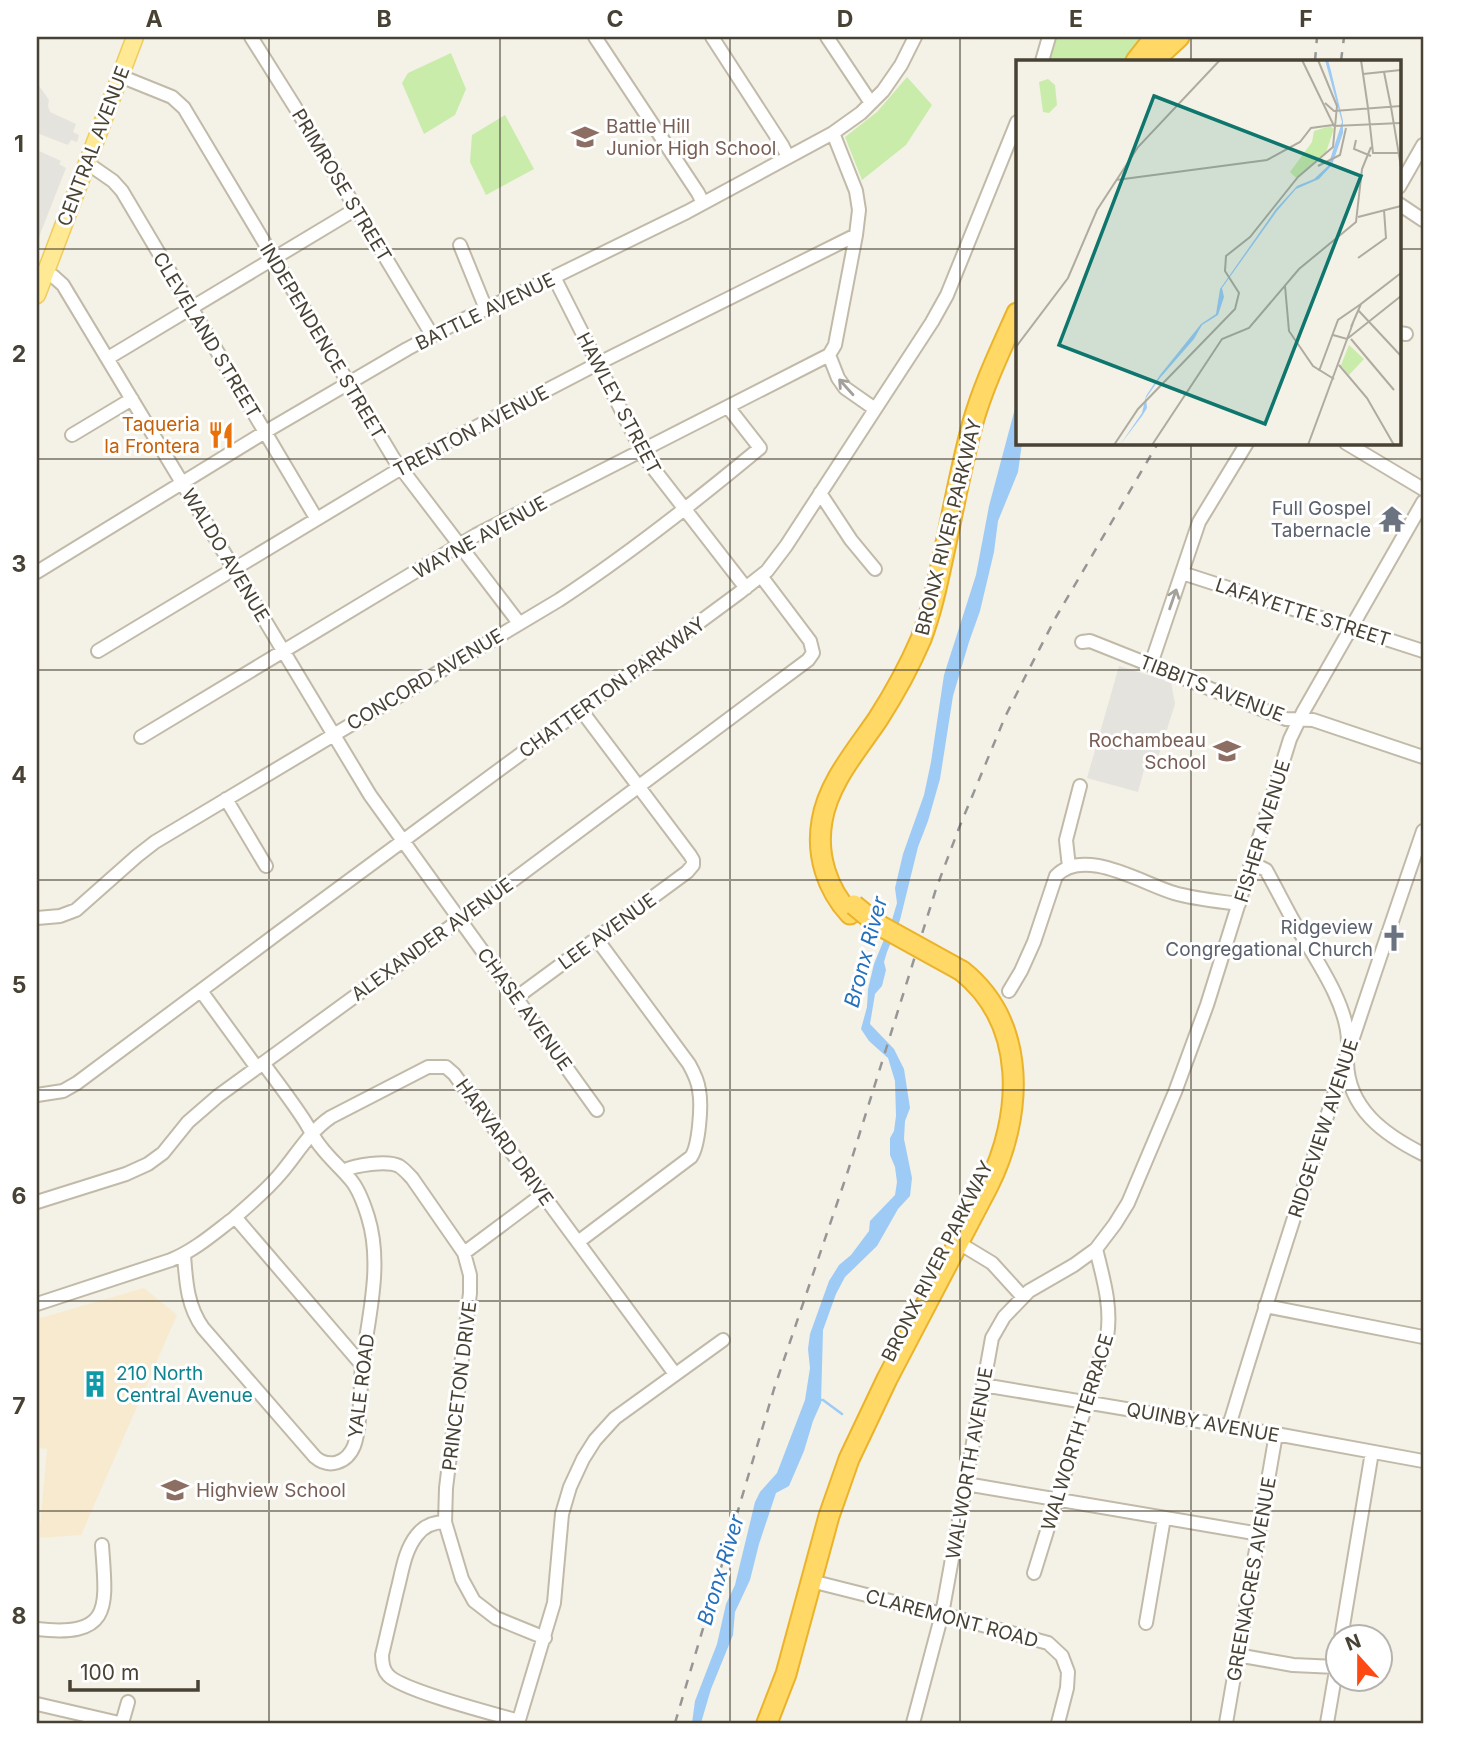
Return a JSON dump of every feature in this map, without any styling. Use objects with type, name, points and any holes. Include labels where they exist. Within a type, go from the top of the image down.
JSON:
[{"type":"highway","points":[[1137,60],[1154,37]]},
{"type":"highway","points":[[1152,60],[1167,37]]},
{"type":"highway","points":[[1152,60],[1179,37]]},
{"type":"highway","name":"BRONX RIVER PARKWAY","points":[[766,1722],[778,1666],[854,1448],[877,1398],[1001,1159],[1011,1124],[1014,1093],[1009,1048],[1000,1018],[984,992],[852,910],[833,891],[824,869],[820,846],[823,816],[834,787],[887,705],[921,639],[938,583],[973,422],[988,379],[1016,315]]},
{"type":"highway","name":"BRONX RIVER PARKWAY","points":[[852,910],[831,856],[830,833],[834,811],[846,785],[907,690],[933,635],[949,578],[983,424],[995,387],[1016,339]]},
{"type":"highway","name":"BRONX RIVER PARKWAY","points":[[806,1580],[826,1493],[845,1443],[985,1171],[998,1135],[1004,1085],[997,1041],[983,1007],[959,975]]},
{"type":"main road","name":"CENTRAL AVENUE","points":[[37,295],[120,76],[130,38]]},
{"type":"street","name":"PRIMROSE STREET","points":[[251,37],[432,335]]},
{"type":"street","points":[[595,37],[703,203]]},
{"type":"street","points":[[712,37],[788,157]]},
{"type":"street","points":[[827,37],[872,103]]},
{"type":"street","name":"BATTLE AVENUE","points":[[37,572],[265,432],[432,335],[554,278],[703,203],[833,132],[872,103],[895,74],[915,37]]},
{"type":"street","points":[[1042,60],[1049,37]]},
{"type":"street","name":"INDEPENDENCE STREET","points":[[120,76],[165,93],[178,102],[400,468],[519,623]]},
{"type":"street","name":"CHATTERTON PARKWAY","points":[[37,1095],[72,1087],[761,576],[786,546],[932,322],[947,295],[1016,124]]},
{"type":"street","points":[[833,132],[858,197],[859,218],[835,345],[829,355],[845,388],[875,409]]},
{"type":"street","points":[[1400,185],[1423,145]]},
{"type":"street","name":"CLEVELAND STREET","points":[[87,163],[113,181],[122,191],[316,518]]},
{"type":"street","points":[[1400,205],[1423,220]]},
{"type":"street","points":[[108,358],[356,209]]},
{"type":"street","name":"TRENTON AVENUE","points":[[98,651],[452,439],[856,234]]},
{"type":"street","points":[[460,245],[486,309]]},
{"type":"street","name":"WALDO AVENUE","points":[[45,273],[63,285],[333,734],[403,841]]},
{"type":"street","name":"HAWLEY STREET","points":[[554,278],[651,467],[746,588]]},
{"type":"street","name":"WAYNE AVENUE","points":[[141,737],[460,545],[829,355]]},
{"type":"street","points":[[72,435],[132,399]]},
{"type":"street","name":"CONCORD AVENUE","points":[[37,918],[60,916],[76,910],[147,847],[592,578],[684,511],[760,448],[728,407]]},
{"type":"street","points":[[1151,664],[1199,523],[1246,444]]},
{"type":"street","points":[[1348,444],[1423,489]]},
{"type":"street","points":[[820,493],[851,540],[875,569]]},
{"type":"street","name":"FISHER AVENUE","points":[[1096,1249],[1128,1203],[1175,1091],[1207,1005],[1290,739],[1423,502]]},
{"type":"street","name":"LAFAYETTE STREET","points":[[1182,573],[1423,651]]},
{"type":"street","name":"ALEXANDER AVENUE","points":[[37,1202],[134,1171],[153,1161],[197,1114],[260,1065],[802,665],[811,657],[813,649],[808,636],[761,576]]},
{"type":"street","name":"TIBBITS AVENUE","points":[[1082,642],[1090,641],[1151,664],[1286,719],[1313,720],[1423,757]]},
{"type":"street","points":[[581,710],[639,786]]},
{"type":"street","name":"LEE AVENUE","points":[[517,997],[687,872],[694,863],[639,786]]},
{"type":"street","points":[[1069,867],[1066,839],[1080,786]]},
{"type":"street","points":[[226,799],[267,866]]},
{"type":"street","name":"RIDGEVIEW AVENUE","points":[[1229,1426],[1265,1306],[1423,831]]},
{"type":"street","name":"CHASE AVENUE","points":[[403,841],[597,1110]]},
{"type":"street","points":[[1252,863],[1266,870],[1335,993],[1349,1033],[1349,1079],[1363,1108],[1384,1132],[1423,1154]]},
{"type":"street","points":[[1009,991],[1034,943],[1056,876],[1069,867],[1086,864],[1105,867],[1180,895],[1239,904]]},
{"type":"street","points":[[579,1242],[683,1164],[694,1152],[700,1091],[693,1071],[596,938]]},
{"type":"street","name":"YALE ROAD","points":[[184,1255],[188,1298],[195,1317],[323,1463],[333,1463],[347,1456],[357,1436],[362,1365],[368,1335],[374,1270],[372,1231],[364,1205],[355,1186],[321,1147],[201,991]]},
{"type":"street","name":"HARVARD DRIVE","points":[[37,1304],[184,1255],[235,1217],[271,1184],[312,1133],[331,1117],[422,1069],[446,1067],[454,1073],[676,1374]]},
{"type":"street","name":"PRINCETON DRIVE","points":[[342,1171],[385,1163],[404,1169],[464,1252],[470,1275],[470,1293],[446,1488],[445,1522],[462,1579],[474,1601],[496,1618],[545,1638]]},
{"type":"street","points":[[464,1252],[543,1194]]},
{"type":"street","points":[[235,1217],[362,1365]]},
{"type":"street","points":[[959,1243],[997,1267],[1023,1297]]},
{"type":"street","name":"WALWORTH AVENUE","points":[[913,1723],[942,1614],[992,1338],[1004,1317],[1023,1297],[1096,1249]]},
{"type":"street","name":"WALWORTH TERRACE","points":[[1034,1573],[1105,1345],[1109,1320],[1107,1294],[1096,1249]]},
{"type":"street","points":[[1265,1306],[1423,1337]]},
{"type":"street","points":[[343,1342],[368,1335]]},
{"type":"street","points":[[445,1522],[434,1523],[424,1529],[414,1538],[406,1557],[382,1655],[386,1674],[393,1680],[427,1693],[518,1722],[554,1603],[562,1514],[576,1473],[588,1450],[615,1418],[723,1340]]},
{"type":"street","name":"QUINBY AVENUE","points":[[983,1385],[1423,1461]]},
{"type":"street","name":"GREENACRES AVENUE","points":[[1226,1723],[1276,1434]]},
{"type":"street","points":[[1343,1624],[1372,1452]]},
{"type":"street","points":[[965,1484],[1260,1534]]},
{"type":"street","points":[[1146,1623],[1164,1518]]},
{"type":"street","points":[[37,1629],[79,1628],[96,1620],[104,1603],[102,1545]]},
{"type":"street","name":"CLAREMONT ROAD","points":[[806,1580],[1048,1643],[1066,1662],[1068,1672],[1058,1723]]},
{"type":"street","points":[[1237,1655],[1293,1665],[1324,1664]]},
{"type":"street","points":[[1327,1723],[1332,1694]]},
{"type":"street","points":[[37,1704],[120,1723],[128,1702]]},
{"type":"shaded area","points":[[37,83],[49,100],[50,112],[76,124],[73,132],[79,135],[77,142],[71,140],[68,145],[37,133]]},
{"type":"shaded area","points":[[37,150],[61,161],[59,164],[66,168],[37,242]]},
{"type":"shaded area","points":[[1119,666],[1171,682],[1175,704],[1155,767],[1145,766],[1138,792],[1087,778]]},
{"type":"shaded area","points":[[144,1288],[177,1315],[81,1535],[39,1538],[47,1449],[37,1448],[37,1319]]},
{"type":"green space","points":[[1054,37],[1149,37],[1132,60],[1047,60]]},
{"type":"green space","points":[[451,53],[466,89],[455,115],[424,134],[402,83],[408,73]]},
{"type":"green space","points":[[907,77],[932,105],[906,145],[862,180],[845,137],[877,112]]},
{"type":"green space","points":[[505,115],[534,169],[486,195],[470,162],[472,135]]},
{"type":"water","points":[[1016,405],[1016,444],[1022,444],[1018,472],[998,521],[994,552],[980,611],[953,696],[940,779],[918,847],[900,920],[884,962],[886,970],[882,986],[875,994],[870,1024],[894,1049],[904,1069],[910,1108],[905,1121],[904,1139],[912,1178],[910,1196],[898,1209],[877,1246],[845,1277],[836,1294],[823,1330],[821,1403],[789,1486],[776,1493],[750,1580],[735,1612],[733,1635],[711,1689],[701,1723],[692,1723],[695,1701],[717,1644],[726,1604],[735,1585],[755,1502],[777,1473],[805,1400],[810,1368],[810,1334],[829,1281],[839,1265],[851,1255],[869,1231],[870,1221],[895,1195],[897,1182],[890,1155],[890,1138],[896,1116],[895,1081],[888,1058],[869,1041],[861,1029],[874,964],[897,903],[895,888],[903,854],[924,795],[944,675],[976,575],[989,506]]},
{"type":"waterway","points":[[818,1400],[823,1400],[842,1414]]},
{"type":"railway","points":[[1315,60],[1317,37]]},
{"type":"railway","points":[[1341,60],[1344,37]]},
{"type":"railway","points":[[675,1723],[774,1389],[847,1174],[936,889],[959,828],[1005,717],[1056,617],[1157,444]]},
{"type":"place","name":"Battle Hill Junior High School","points":[[585,137]]},
{"type":"place","name":"Taqueria la Frontera","points":[[221,435]]},
{"type":"place","name":"Full Gospel Tabernacle","points":[[1392,519]]},
{"type":"place","name":"Rochambeau School","points":[[1227,751]]},
{"type":"place","name":"Ridgeview Congregational Church","points":[[1394,938]]},
{"type":"place","name":"210 North Central Avenue","points":[[95,1384]]},
{"type":"place","name":"Highview School","points":[[175,1490]]},
{"type":"water label","name":"Bronx River","points":[[866,952]]},
{"type":"water label","name":"Bronx River","points":[[721,1570]]}]
